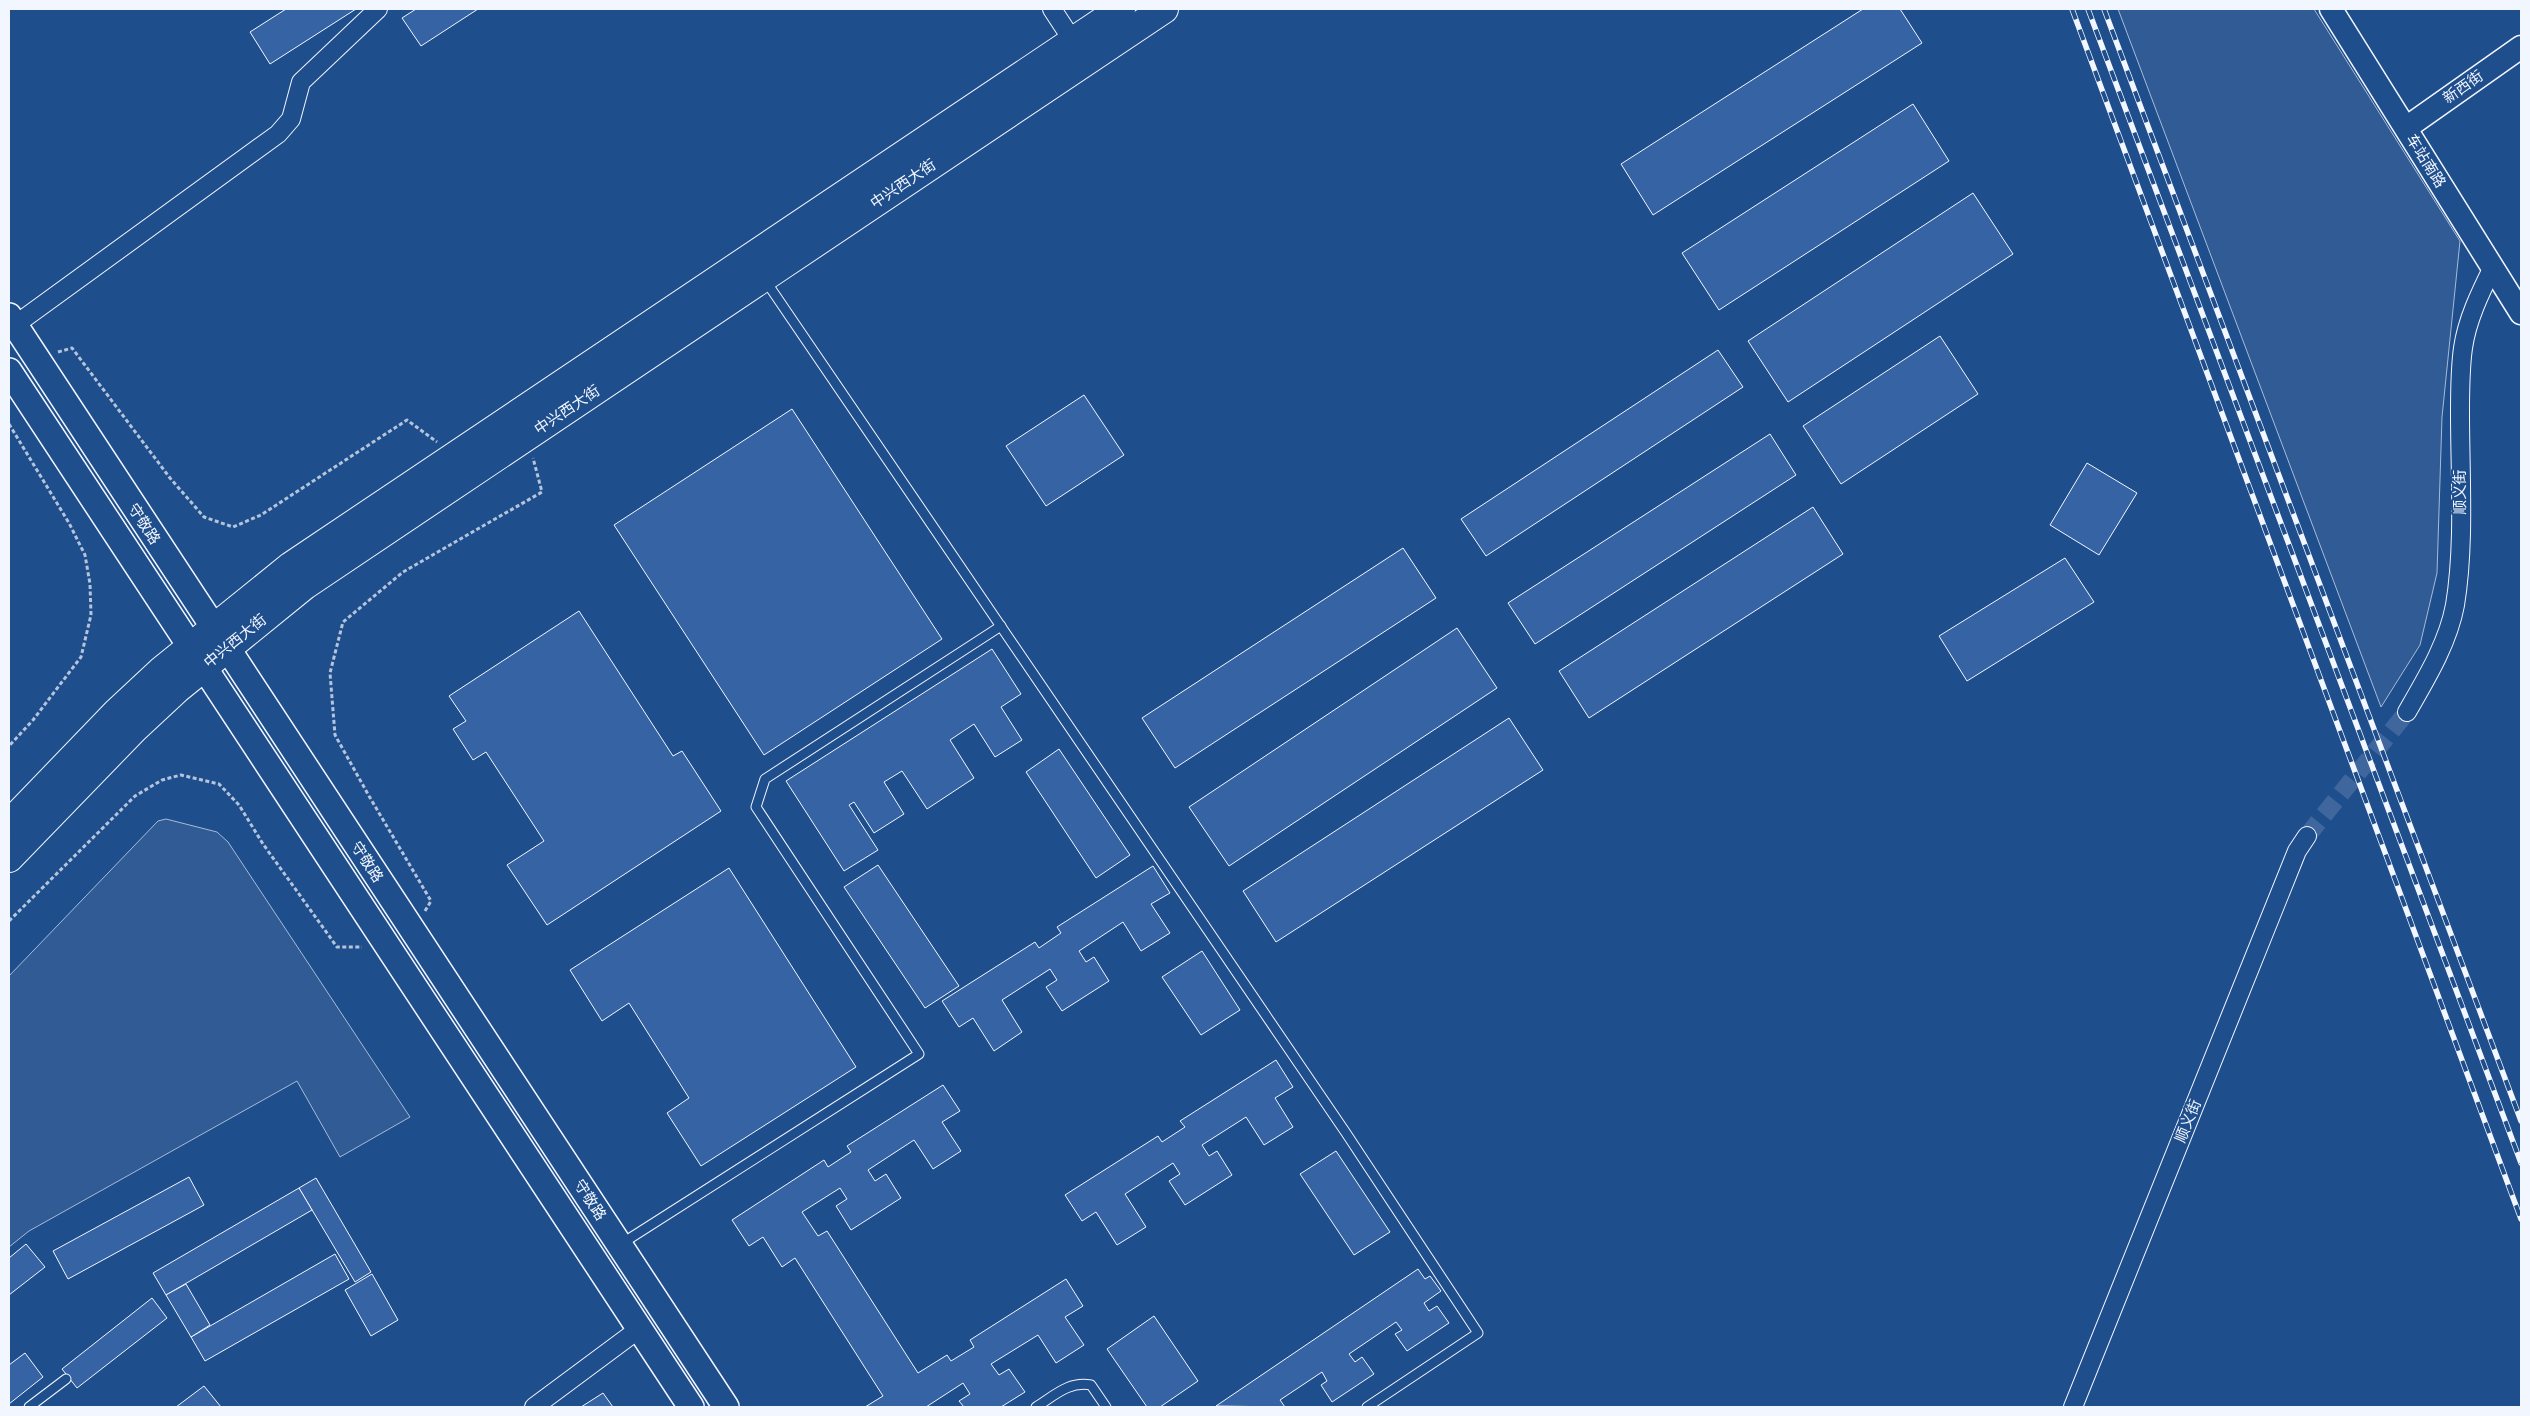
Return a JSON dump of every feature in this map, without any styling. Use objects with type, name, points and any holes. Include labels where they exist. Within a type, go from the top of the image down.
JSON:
[{"type":"main road","name":"中兴西大街","points":[[9,824],[117,712],[197,657],[220,638],[291,566],[1121,9]]},
{"type":"main road","name":"中兴西大街","points":[[220,638],[305,586],[1164,9]]},
{"type":"main road","name":"守敬路","points":[[12,320],[726,1407]]},
{"type":"main road","name":"守敬路","points":[[9,371],[690,1407]]},
{"type":"main road","name":"中兴西大街","points":[[9,858],[134,729],[197,657]]},
{"type":"street","points":[[12,320],[278,134],[291,119],[301,82],[378,9]]},
{"type":"street","points":[[1052,9],[1073,41]]},
{"type":"street","name":"车站南路","points":[[2331,9],[2521,313]]},
{"type":"street","name":"新西街","points":[[2406,128],[2521,46]]},
{"type":"street","name":"顺义街","points":[[2407,712],[2428,674],[2443,641],[2454,607],[2459,573],[2463,348],[2474,306],[2493,267]]},
{"type":"street","name":"顺义街","points":[[2073,1407],[2289,869],[2306,836]]},
{"type":"street","points":[[534,1407],[639,1329]]},
{"type":"lane","points":[[763,278],[1346,1133],[1478,1333],[1367,1407]]},
{"type":"lane","points":[[620,1245],[919,1054],[756,807],[765,779],[1001,626]]},
{"type":"lane","points":[[29,1407],[66,1379]]},
{"type":"lane","points":[[1036,1407],[1072,1384],[1080,1383],[1091,1385],[1106,1407]]},
{"type":"path","points":[[36,359],[72,348],[170,478],[204,517],[234,527],[261,515],[407,420],[456,455]]},
{"type":"path","points":[[9,424],[69,523],[85,555],[90,584],[91,615],[81,657],[33,720],[9,746]]},
{"type":"path","points":[[412,930],[431,901],[368,796],[335,735],[330,673],[343,622],[403,572],[542,492],[528,436]]},
{"type":"path","points":[[9,921],[135,796],[162,780],[181,774],[219,784],[232,798],[337,947],[387,946]]},
{"type":"shaded area","points":[[2118,9],[2314,9],[2460,241],[2442,417],[2437,573],[2420,645],[2381,707]]},
{"type":"shaded area","points":[[166,819],[217,832],[228,842],[410,1117],[340,1157],[297,1081],[29,1231],[9,1247],[9,976],[158,821]]},
{"type":"building","points":[[286,9],[356,9],[270,64],[250,32]]},
{"type":"building","points":[[416,9],[478,9],[421,46],[402,18]]},
{"type":"building","points":[[1863,9],[1900,9],[1922,43],[1653,215],[1621,164]]},
{"type":"building","points":[[1913,104],[1949,161],[1719,310],[1682,253]]},
{"type":"building","points":[[1973,193],[2013,254],[1788,402],[1748,341]]},
{"type":"building","points":[[1940,336],[1978,394],[1841,484],[1803,426]]},
{"type":"building","points":[[1718,350],[1743,387],[1486,556],[1461,519]]},
{"type":"building","points":[[1084,395],[1124,455],[1046,506],[1006,446]]},
{"type":"building","points":[[792,409],[942,639],[764,755],[614,525]]},
{"type":"building","points":[[1770,434],[1796,475],[1535,644],[1508,603]]},
{"type":"building","points":[[2087,463],[2137,493],[2099,555],[2050,525]]},
{"type":"building","points":[[1813,507],[1843,554],[1589,718],[1559,671]]},
{"type":"building","points":[[1403,548],[1436,598],[1175,768],[1142,718]]},
{"type":"building","points":[[2065,558],[2094,602],[1967,681],[1939,636]]},
{"type":"building","points":[[579,611],[673,756],[682,751],[721,811],[547,925],[507,865],[544,841],[486,752],[473,760],[453,729],[466,721],[449,696]]},
{"type":"building","points":[[1457,628],[1497,688],[1229,866],[1189,807]]},
{"type":"building","points":[[992,649],[1021,694],[1001,707],[1022,740],[995,757],[974,724],[950,740],[974,778],[927,809],[902,771],[884,782],[904,814],[874,833],[854,802],[849,805],[878,850],[844,871],[786,781]]},
{"type":"building","points":[[1509,718],[1543,770],[1276,942],[1243,891]]},
{"type":"building","points":[[1059,749],[1130,855],[1096,878],[1026,772]]},
{"type":"building","points":[[878,865],[959,986],[925,1008],[844,887]]},
{"type":"building","points":[[1153,866],[1170,893],[1151,904],[1170,933],[1141,951],[1123,922],[1079,951],[1086,962],[1094,957],[1109,981],[1062,1011],[1046,987],[1057,980],[1050,969],[1002,1000],[1022,1032],[994,1051],[973,1018],[959,1027],[942,1001],[1035,942],[1039,948],[1061,933],[1057,927]]},
{"type":"building","points":[[729,868],[856,1067],[701,1166],[667,1113],[689,1098],[629,1003],[602,1021],[570,970]]},
{"type":"building","points":[[1202,951],[1240,1010],[1201,1035],[1162,977]]},
{"type":"building","points":[[1276,1060],[1293,1087],[1275,1098],[1293,1127],[1264,1145],[1246,1117],[1202,1145],[1209,1156],[1217,1151],[1232,1175],[1185,1205],[1169,1181],[1180,1174],[1173,1163],[1125,1194],[1146,1227],[1117,1245],[1096,1212],[1082,1221],[1065,1195],[1158,1136],[1162,1142],[1185,1127],[1180,1121]]},
{"type":"building","points":[[943,1085],[960,1111],[942,1122],[961,1151],[933,1169],[914,1140],[868,1170],[875,1181],[886,1174],[901,1198],[851,1230],[836,1206],[847,1199],[840,1188],[802,1212],[818,1236],[827,1231],[918,1373],[947,1355],[951,1361],[974,1347],[970,1340],[1066,1279],[1083,1306],[1065,1317],[1084,1345],[1056,1363],[1038,1335],[991,1364],[999,1375],[1009,1369],[1025,1392],[1001,1407],[964,1407],[959,1401],[970,1394],[963,1383],[926,1407],[865,1407],[883,1396],[795,1258],[782,1267],[763,1237],[749,1246],[732,1220],[824,1160],[828,1167],[851,1152],[847,1146]]},
{"type":"building","points":[[1336,1151],[1390,1232],[1354,1255],[1300,1174]]},
{"type":"building","points":[[189,1177],[204,1205],[68,1279],[53,1251]]},
{"type":"building","points":[[316,1178],[371,1272],[355,1282],[299,1188]]},
{"type":"building","points":[[299,1188],[312,1210],[166,1295],[153,1273]]},
{"type":"building","points":[[26,1244],[45,1267],[9,1295],[9,1258]]},
{"type":"building","points":[[335,1254],[349,1279],[205,1361],[191,1337]]},
{"type":"building","points":[[1418,1269],[1425,1279],[1430,1276],[1441,1291],[1424,1303],[1429,1311],[1437,1306],[1449,1323],[1407,1351],[1395,1334],[1402,1330],[1396,1322],[1349,1354],[1355,1362],[1362,1357],[1374,1374],[1332,1402],[1321,1385],[1327,1381],[1322,1372],[1280,1400],[1285,1407],[1216,1406]]},
{"type":"building","points":[[372,1274],[398,1320],[371,1336],[345,1290]]},
{"type":"building","points":[[186,1284],[210,1325],[191,1337],[166,1295]]},
{"type":"building","points":[[152,1298],[167,1318],[77,1388],[62,1369]]},
{"type":"building","points":[[1154,1316],[1198,1381],[1160,1407],[1147,1407],[1107,1349]]},
{"type":"building","points":[[25,1353],[43,1377],[9,1404],[9,1365]]},
{"type":"building","points":[[204,1386],[221,1407],[176,1407]]},
{"type":"building","points":[[603,1393],[613,1407],[581,1407]]},
{"type":"tunnel","points":[[2307,836],[2407,712]]},
{"type":"railway","points":[[2072,9],[2521,1219]]},
{"type":"railway","points":[[2088,9],[2521,1163]]},
{"type":"railway","points":[[2104,9],[2521,1121]]}]
